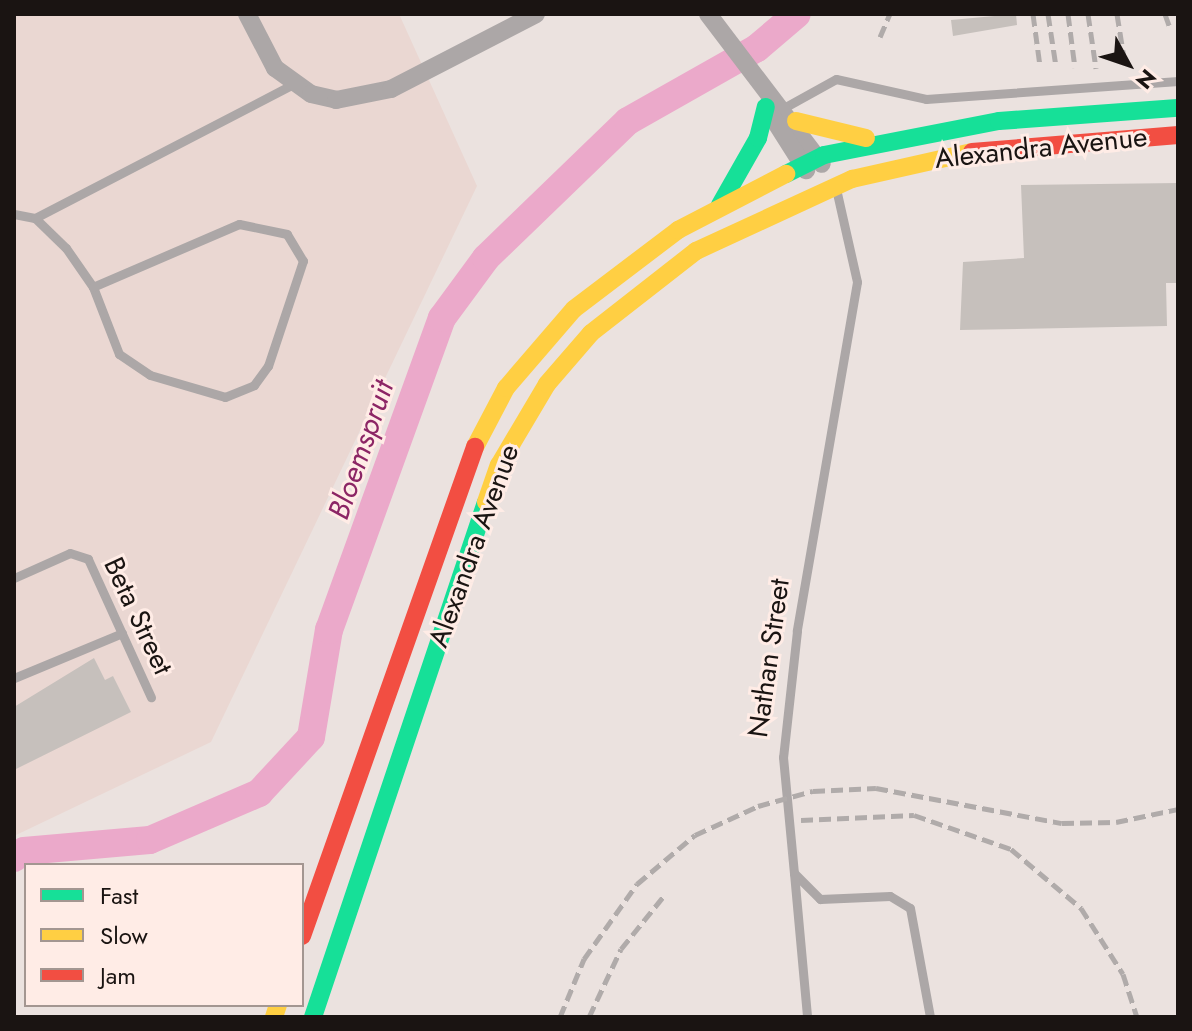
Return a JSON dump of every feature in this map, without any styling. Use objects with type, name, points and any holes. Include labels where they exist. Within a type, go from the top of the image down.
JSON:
[{"type":"highway","name":"Alexandra Avenue","points":[[304,930],[452,501],[487,421],[527,359],[574,309],[625,265],[720,205],[810,160],[890,139],[1077,111],[1178,108]]},
{"type":"highway","points":[[720,205],[774,110]]},
{"type":"highway","points":[[796,121],[834,136],[890,139]]},
{"type":"highway","name":"Alexandra Avenue","points":[[313,1017],[486,499],[528,411],[591,333],[642,288],[696,251],[827,189],[955,153],[1178,135]]},
{"type":"street","points":[[247,14],[260,49],[293,84],[336,100],[360,99],[536,14]]},
{"type":"street","name":"Nathan Street","points":[[709,16],[751,71],[827,189]]},
{"type":"street","name":"Nathan Street","points":[[774,110],[796,121],[810,160]]},
{"type":"lane","points":[[774,110],[836,79],[926,99],[1178,81]]},
{"type":"lane","points":[[14,214],[35,218],[293,84]]},
{"type":"lane","name":"Nathan Street","points":[[807,1017],[783,757],[797,631],[855,311],[855,256],[841,214],[827,189]]},
{"type":"lane","points":[[35,218],[93,287],[109,339],[133,366],[225,397],[254,385],[268,366],[303,261],[287,234],[239,224],[93,287]]},
{"type":"lane","name":"Beta Street","points":[[14,578],[70,553],[83,554],[151,697]]},
{"type":"lane","points":[[14,678],[122,633]]},
{"type":"lane","points":[[794,873],[820,899],[890,896],[910,908],[930,1017]]},
{"type":"shaded area","points":[[14,14],[399,14],[477,186],[211,742],[14,836]]},
{"type":"building","points":[[1016,14],[1017,25],[953,36],[951,20]]},
{"type":"building","points":[[1178,183],[1178,283],[1166,283],[1167,326],[960,330],[963,262],[1024,258],[1021,185]]},
{"type":"building","points":[[94,658],[105,680],[113,676],[131,712],[14,770],[14,707]]},
{"type":"waterway","name":"Bloemspruit","points":[[14,858],[24,851],[150,840],[259,793],[311,737],[329,630],[442,318],[486,258],[628,121],[757,48],[797,14]]},
{"type":"railway","points":[[880,37],[890,14]]},
{"type":"railway","points":[[1033,14],[1040,66]]},
{"type":"railway","points":[[1048,14],[1056,66]]},
{"type":"railway","points":[[1068,14],[1075,68]]},
{"type":"railway","points":[[1088,14],[1096,68]]},
{"type":"railway","points":[[1117,14],[1125,64]]},
{"type":"railway","points":[[1165,14],[1169,25]]},
{"type":"railway","points":[[560,1017],[584,959],[637,884],[695,835],[758,806],[813,791],[876,788],[1062,823],[1116,822],[1178,809]]},
{"type":"railway","points":[[801,820],[914,815],[1011,849],[1081,908],[1123,974],[1137,1017]]},
{"type":"railway","points":[[589,1017],[621,949],[663,897]]},
{"type":"traffic: fast","points":[[720,205],[758,138],[766,107]]},
{"type":"traffic: fast","points":[[786,174],[824,155],[999,121],[1178,108]]},
{"type":"traffic: fast","points":[[313,1017],[486,502]]},
{"type":"traffic: slow","points":[[796,121],[866,138]]},
{"type":"traffic: slow","points":[[486,502],[499,465],[547,384],[591,333],[696,251],[852,179],[972,152]]},
{"type":"traffic: slow","points":[[475,447],[506,388],[574,309],[678,230],[786,174]]},
{"type":"traffic: slow","points":[[274,1017],[277,1007]]},
{"type":"traffic: jam","points":[[972,152],[1178,135]]},
{"type":"traffic: jam","points":[[304,930],[475,447]]}]
